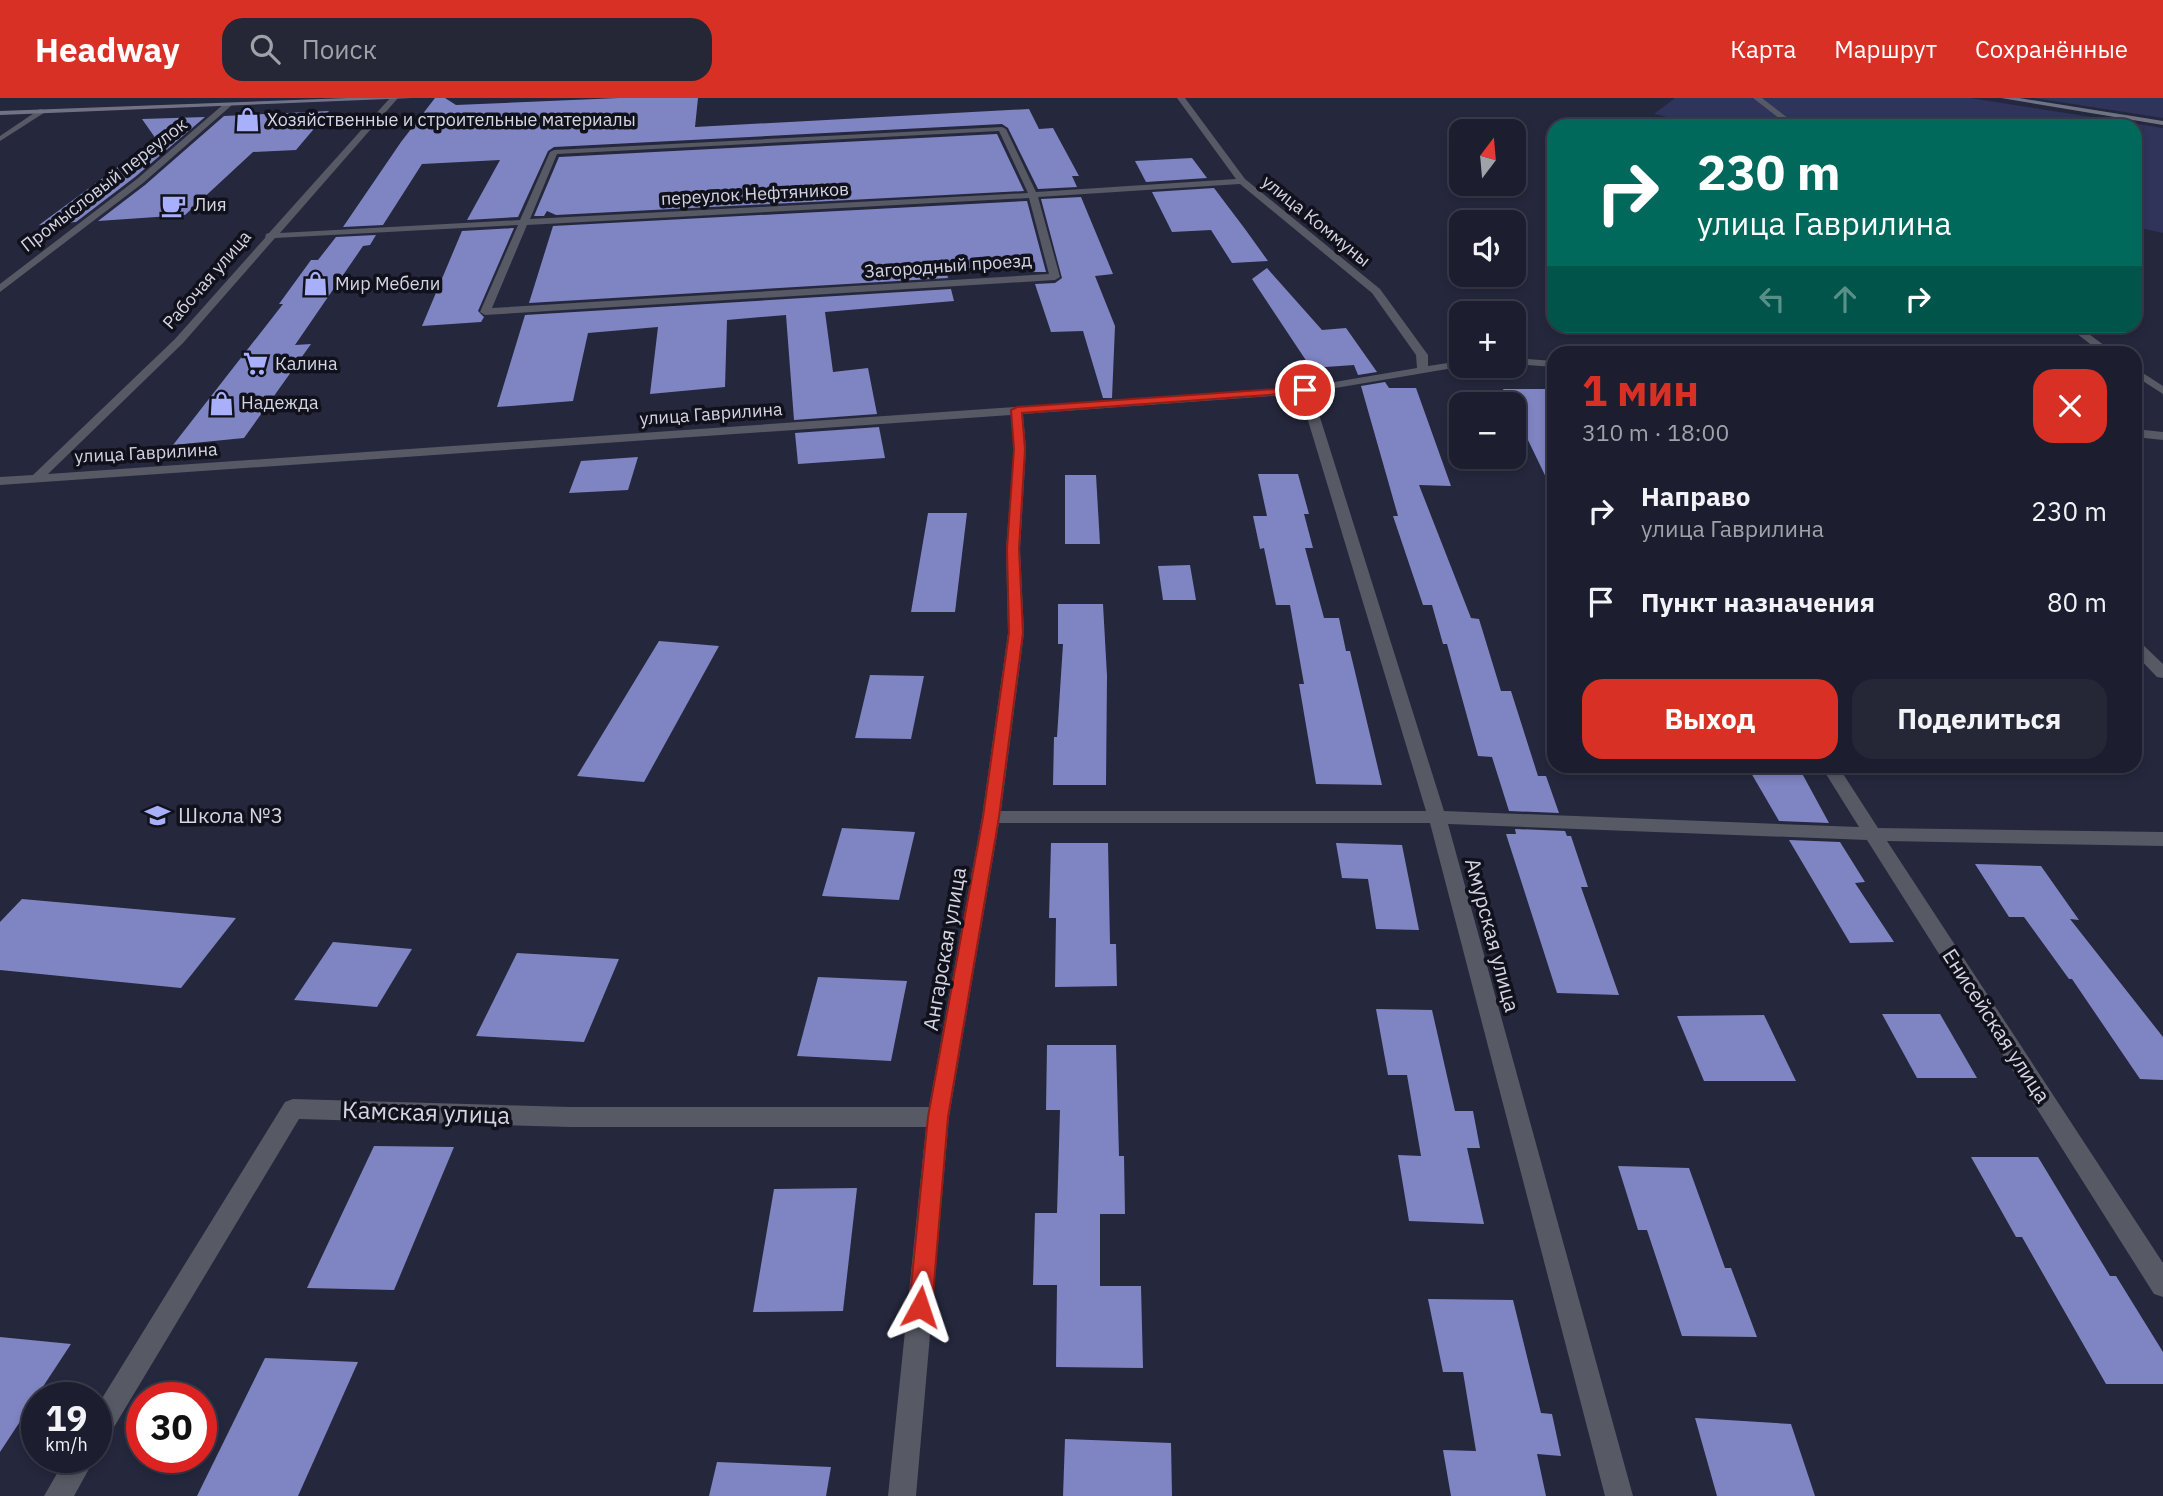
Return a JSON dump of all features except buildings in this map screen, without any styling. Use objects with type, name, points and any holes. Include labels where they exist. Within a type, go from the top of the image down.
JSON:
[{"type":"main road","points":[[0,113],[408,98]]},
{"type":"main road","points":[[2005,98],[2138,119]]},
{"type":"main road","points":[[2142,120],[2163,123]]},
{"type":"street","name":"Рабочая улица","points":[[39,476],[178,341],[393,98]]},
{"type":"street","name":"улица Коммуны","points":[[1181,98],[1242,181],[1376,291],[1422,355],[1423,371]]},
{"type":"street","points":[[1757,98],[1785,119]]},
{"type":"street","name":"Промысловый переулок","points":[[0,289],[139,181],[228,105]]},
{"type":"street","points":[[0,139],[43,111]]},
{"type":"street","name":"Загородный проезд","points":[[1002,129],[1032,195],[1055,277],[485,312],[554,152],[1002,129]]},
{"type":"street","name":"переулок Нефтяников","points":[[269,236],[1032,195],[1242,181]]},
{"type":"street","points":[[2082,333],[2100,346]]},
{"type":"street","points":[[1526,362],[1547,363]]},
{"type":"street","points":[[1423,371],[1449,366]]},
{"type":"street","name":"улица Гаврилина","points":[[0,481],[39,476],[341,459],[1305,390],[1423,371]]},
{"type":"street","points":[[2142,376],[2163,391]]},
{"type":"street","name":"Амурская улица","points":[[1305,390],[1437,817],[1619,1496]]},
{"type":"street","name":"Ангарская улица","points":[[902,1496],[938,1117],[991,817],[1016,633],[1013,549],[1020,449],[1017,410]]},
{"type":"street","points":[[2142,434],[2163,436]]},
{"type":"street","points":[[2142,653],[2163,673]]},
{"type":"street","name":"Енисейская улица","points":[[1834,773],[2163,1285]]},
{"type":"street","points":[[991,817],[1437,817],[1873,834],[2163,839]]},
{"type":"street","name":"Камская улица","points":[[112,1407],[293,1110],[570,1117],[938,1117]]},
{"type":"street","points":[[58,1496],[72,1473]]},
{"type":"shaded area","points":[[1675,98],[1970,98],[2105,119],[1675,119],[1654,114]]},
{"type":"shaded area","points":[[2034,98],[2163,98],[2163,118]]},
{"type":"shaded area","points":[[2142,125],[2163,128],[2163,233],[2142,228]]},
{"type":"place","name":"Хозяйственные и строительные материалы","points":[[247,120]]},
{"type":"place","name":"Лия","points":[[174,205]]},
{"type":"place","name":"Мир Мебели","points":[[315,284]]},
{"type":"place","name":"Калина","points":[[255,364]]},
{"type":"place","name":"Надежда","points":[[221,403]]},
{"type":"place","name":"Школа №3","points":[[158,816]]},
{"type":"route","points":[[920,1307],[938,1117],[991,817],[1016,633],[1013,549],[1020,449],[1017,410],[1305,390]]}]
